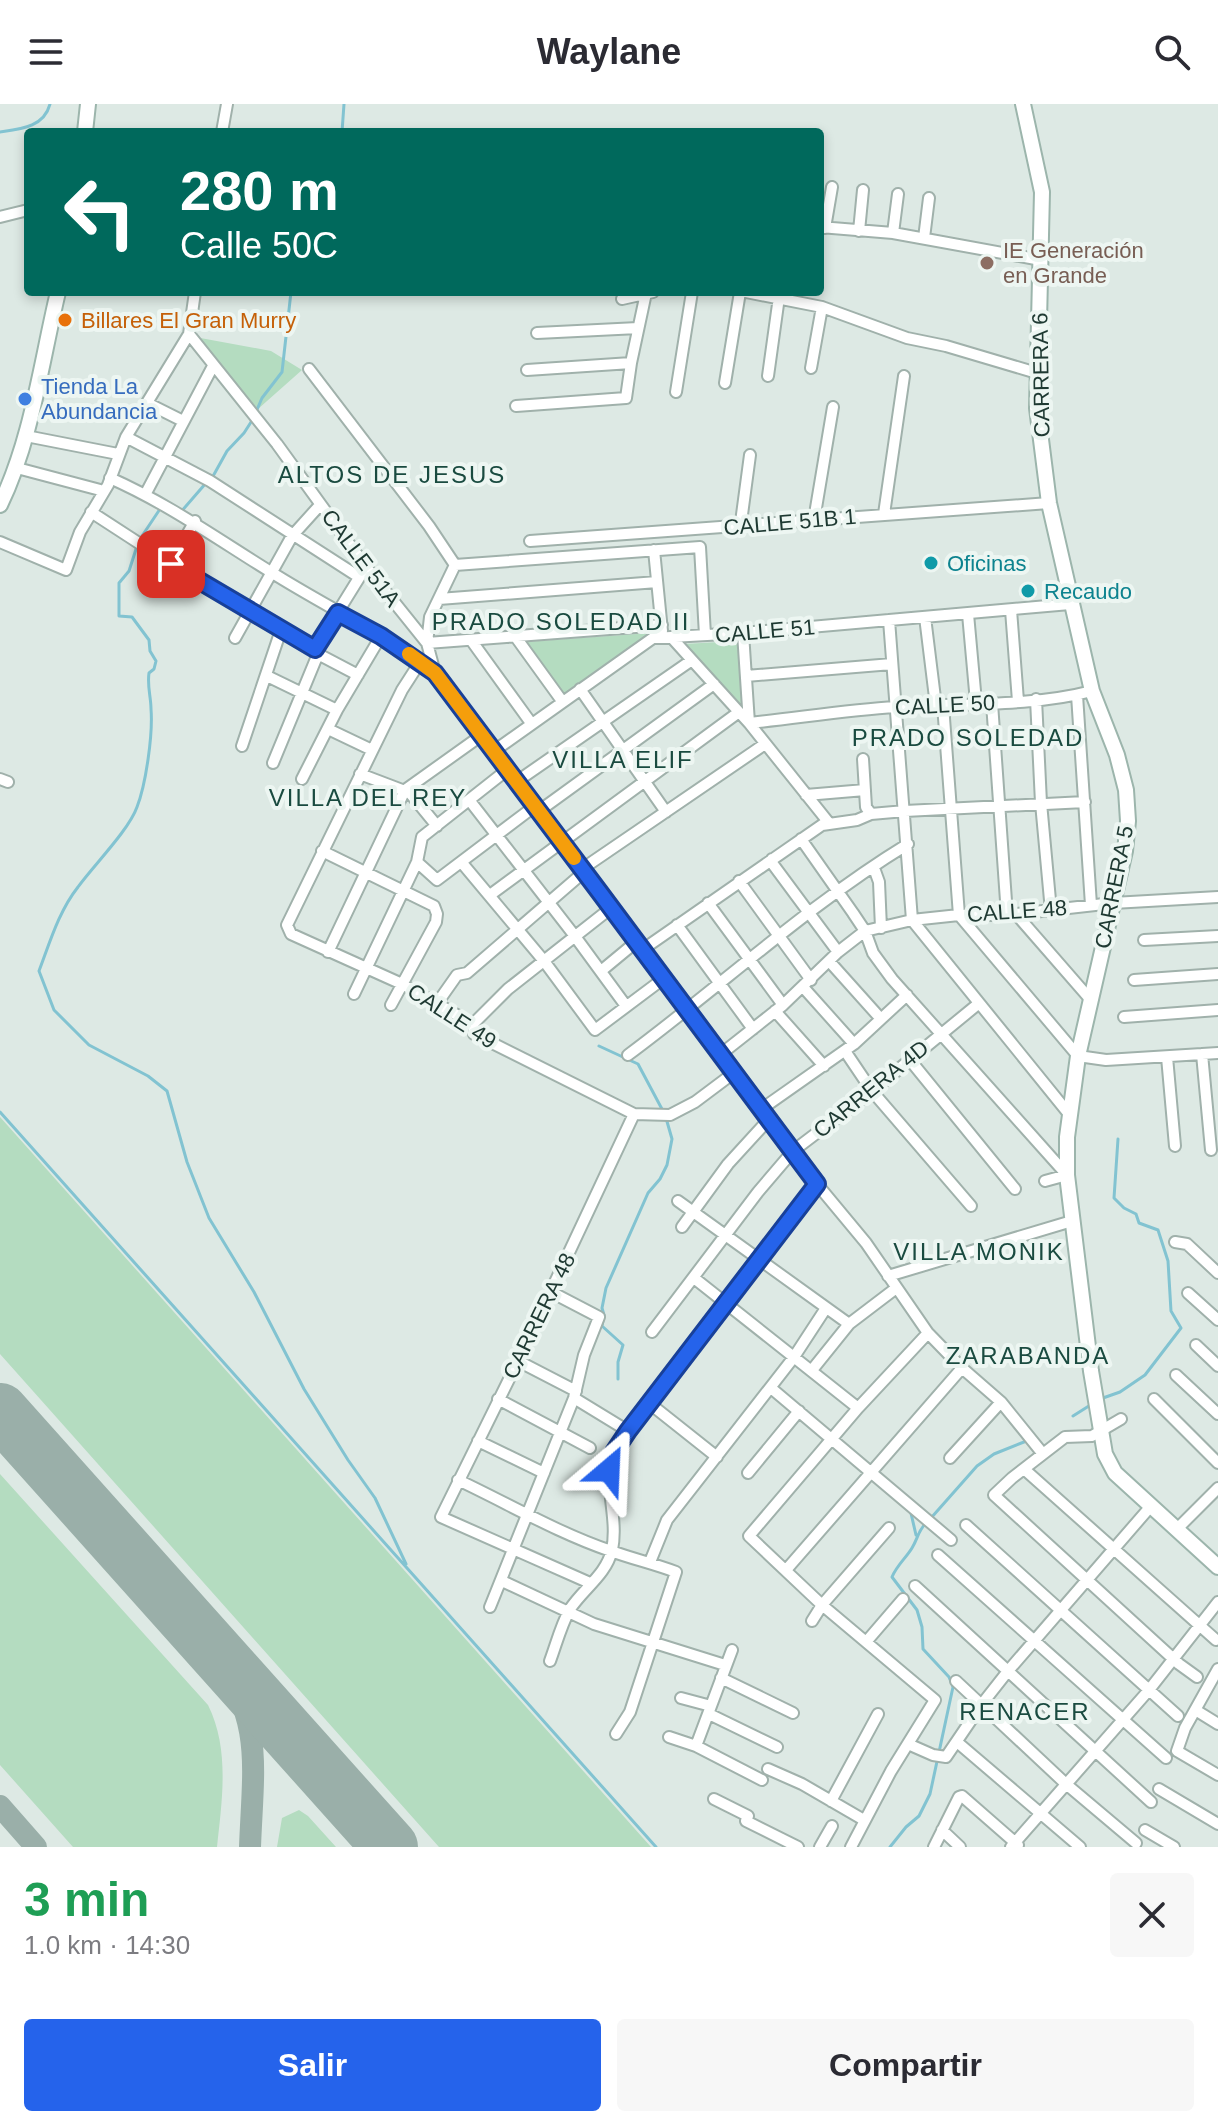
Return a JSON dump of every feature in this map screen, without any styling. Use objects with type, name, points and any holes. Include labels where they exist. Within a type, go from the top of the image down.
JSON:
[{"type":"main road","points":[[85,128],[88,104]]},
{"type":"main road","name":"CARRERA 6","points":[[1023,104],[1042,192],[1037,408],[1049,503],[1070,604]]},
{"type":"main road","points":[[1,502],[17,468],[26,436],[57,296]]},
{"type":"main road","name":"CARRERA 5","points":[[1070,604],[1092,691],[1117,755],[1126,790],[1128,821],[1078,1056],[1069,1114],[1067,1175],[1101,1432],[1109,1464],[1115,1473],[1218,1567]]},
{"type":"street","points":[[223,128],[227,104]]},
{"type":"street","points":[[824,223],[832,187]]},
{"type":"street","points":[[859,231],[863,190]]},
{"type":"street","points":[[893,233],[898,194]]},
{"type":"street","points":[[924,238],[929,198]]},
{"type":"street","points":[[0,217],[24,211]]},
{"type":"street","points":[[824,228],[893,233],[1041,260]]},
{"type":"street","points":[[0,542],[66,570],[126,437],[189,334],[194,296]]},
{"type":"street","points":[[622,299],[636,296]]},
{"type":"street","points":[[516,406],[626,398],[638,328],[649,296]]},
{"type":"street","points":[[676,392],[691,296]]},
{"type":"street","points":[[725,383],[748,296]]},
{"type":"street","points":[[773,296],[822,307],[907,338],[946,346],[1037,373]]},
{"type":"street","points":[[768,376],[779,297]]},
{"type":"street","points":[[811,368],[822,307]]},
{"type":"street","points":[[537,333],[638,328]]},
{"type":"street","name":"CALLE 51A","points":[[189,334],[277,444],[366,567],[427,643],[435,673]]},
{"type":"street","points":[[527,370],[631,363]]},
{"type":"street","points":[[146,493],[213,366]]},
{"type":"street","points":[[309,369],[429,526],[455,565]]},
{"type":"street","points":[[884,514],[904,376]]},
{"type":"street","points":[[147,403],[183,421]]},
{"type":"street","points":[[815,514],[833,407]]},
{"type":"street","points":[[26,436],[118,454]]},
{"type":"street","points":[[126,437],[210,481],[359,577]]},
{"type":"street","points":[[741,522],[750,455]]},
{"type":"street","points":[[17,468],[104,491]]},
{"type":"street","points":[[110,478],[146,493],[195,521],[270,572],[381,636],[435,673],[817,1184],[866,1243],[928,1333],[1001,1402],[1043,1454]]},
{"type":"street","name":"CALLE 51B 1","points":[[530,541],[1049,503]]},
{"type":"street","points":[[235,638],[292,536],[320,505]]},
{"type":"street","points":[[91,512],[171,564],[358,675]]},
{"type":"street","points":[[155,590],[195,521]]},
{"type":"street","points":[[455,565],[700,547],[705,635]]},
{"type":"street","points":[[654,550],[662,625],[667,638],[692,660],[749,723],[829,823]]},
{"type":"street","points":[[455,565],[430,617],[427,643],[662,625]]},
{"type":"street","points":[[273,763],[317,652],[366,567]]},
{"type":"street","name":"CALLE 51A","points":[[439,599],[657,582]]},
{"type":"street","name":"CALLE 51","points":[[494,751],[653,638],[1070,604]]},
{"type":"street","points":[[1011,610],[1018,701]]},
{"type":"street","points":[[968,614],[976,702]]},
{"type":"street","points":[[925,617],[951,809],[959,915],[1078,1056],[1106,1060],[1218,1053]]},
{"type":"street","points":[[889,620],[912,920],[1069,1114]]},
{"type":"street","points":[[242,746],[281,630]]},
{"type":"street","points":[[743,633],[749,723]]},
{"type":"street","points":[[302,779],[337,710],[381,636]]},
{"type":"street","points":[[515,636],[562,701]]},
{"type":"street","points":[[471,640],[531,723]]},
{"type":"street","points":[[516,782],[692,660]]},
{"type":"street","points":[[391,1005],[436,922],[434,906],[322,851],[402,690],[420,662]]},
{"type":"street","points":[[746,676],[892,664]]},
{"type":"street","points":[[267,676],[337,710]]},
{"type":"street","points":[[417,862],[437,880],[714,684]]},
{"type":"street","points":[[580,689],[666,812]]},
{"type":"street","name":"CALLE 50","points":[[749,723],[895,707],[1018,701],[1092,691]]},
{"type":"street","name":"CARRERA 5","points":[[1077,695],[1091,905]]},
{"type":"street","points":[[1036,699],[1051,911]]},
{"type":"street","points":[[992,703],[1011,914],[1090,999]]},
{"type":"street","points":[[490,895],[739,712]]},
{"type":"street","points":[[328,729],[372,750]]},
{"type":"street","points":[[328,952],[405,790],[482,735]]},
{"type":"street","points":[[438,1002],[457,975],[467,973],[583,871],[765,744]]},
{"type":"street","points":[[863,759],[866,807],[871,814]]},
{"type":"street","points":[[354,994],[417,862],[422,837],[507,770]]},
{"type":"street","points":[[360,774],[405,790],[437,826]]},
{"type":"street","points":[[806,795],[865,790]]},
{"type":"street","points":[[470,801],[626,1006]]},
{"type":"street","points":[[601,971],[677,925],[822,825],[857,820],[871,814],[905,811],[1085,802]]},
{"type":"street","points":[[801,839],[865,931],[873,953],[1067,1175],[1045,1181]]},
{"type":"street","points":[[628,1055],[778,937],[908,844]]},
{"type":"street","name":"CALLE 49","points":[[322,851],[287,925],[291,934],[438,1002],[473,1024],[474,1034],[634,1114],[666,1116],[695,1102],[735,1072]]},
{"type":"street","points":[[772,859],[838,952]]},
{"type":"street","points":[[462,863],[544,961],[595,1030],[663,979]]},
{"type":"street","points":[[874,868],[879,882],[881,928]]},
{"type":"street","points":[[739,881],[850,1047],[872,1091],[971,1206]]},
{"type":"street","name":"CALLE 48","points":[[865,931],[912,920],[959,915],[1011,914],[1113,903],[1218,897]]},
{"type":"street","points":[[708,903],[750,960],[779,1008],[824,1066]]},
{"type":"street","points":[[473,1024],[508,989],[611,908]]},
{"type":"street","points":[[677,925],[753,1029]]},
{"type":"street","points":[[721,1054],[779,1008],[865,931]]},
{"type":"street","points":[[1144,940],[1218,936]]},
{"type":"street","points":[[829,961],[881,1019]]},
{"type":"street","points":[[1134,980],[1218,974]]},
{"type":"street","points":[[763,1108],[850,1047],[907,995]]},
{"type":"street","name":"CARRERA 4D","points":[[652,1332],[793,1151],[978,1004]]},
{"type":"street","points":[[1124,1017],[1218,1010]]},
{"type":"street","points":[[1202,1054],[1211,1150]]},
{"type":"street","points":[[1167,1057],[1175,1146]]},
{"type":"street","points":[[910,1060],[1015,1189]]},
{"type":"street","name":"CARRERA 48","points":[[514,1551],[441,1517],[634,1114]]},
{"type":"street","points":[[682,1227],[728,1164],[770,1118]]},
{"type":"street","points":[[550,1661],[569,1612],[590,1583],[603,1572],[611,1551],[614,1519],[609,1470],[614,1452],[817,1184]]},
{"type":"street","points":[[678,1201],[849,1324]]},
{"type":"street","points":[[888,1276],[1072,1221]]},
{"type":"street","points":[[1175,1242],[1187,1244],[1218,1273]]},
{"type":"street","points":[[694,1278],[858,1408]]},
{"type":"street","points":[[812,1370],[849,1324],[895,1289]]},
{"type":"street","points":[[490,1607],[575,1395],[584,1355],[599,1317],[551,1292]]},
{"type":"street","points":[[1188,1293],[1218,1320]]},
{"type":"street","points":[[650,1562],[667,1520],[771,1388],[826,1308]]},
{"type":"street","points":[[851,1847],[935,1700],[822,1605],[749,1536],[858,1408],[928,1333]]},
{"type":"street","points":[[1196,1345],[1218,1366]]},
{"type":"street","points":[[518,1361],[628,1431]]},
{"type":"street","points":[[786,1570],[962,1368]]},
{"type":"street","points":[[1176,1375],[1218,1414]]},
{"type":"street","points":[[771,1388],[951,1540]]},
{"type":"street","points":[[498,1399],[590,1448]]},
{"type":"street","points":[[1154,1399],[1218,1463]]},
{"type":"street","points":[[950,1458],[1001,1402]]},
{"type":"street","points":[[649,1403],[717,1457]]},
{"type":"street","points":[[748,1473],[799,1411]]},
{"type":"street","points":[[1121,1419],[1092,1436],[1065,1437],[994,1495],[1197,1677]]},
{"type":"street","points":[[478,1441],[544,1473]]},
{"type":"street","points":[[1024,1469],[1216,1640]]},
{"type":"street","points":[[458,1480],[611,1551],[676,1572],[630,1712],[616,1734]]},
{"type":"street","points":[[1176,1530],[1218,1488]]},
{"type":"street","points":[[908,1744],[946,1757],[1008,1671],[1151,1506]]},
{"type":"street","points":[[966,1525],[1178,1716]]},
{"type":"street","points":[[812,1621],[822,1605],[889,1528]]},
{"type":"street","points":[[514,1551],[590,1583]]},
{"type":"street","points":[[938,1555],[1166,1758]]},
{"type":"street","points":[[502,1581],[594,1624],[725,1665]]},
{"type":"street","points":[[915,1586],[1151,1802]]},
{"type":"street","points":[[866,1642],[903,1599]]},
{"type":"street","points":[[934,1847],[962,1796],[1016,1845],[1041,1812],[1175,1660],[1218,1602]]},
{"type":"street","points":[[696,1746],[732,1650]]},
{"type":"street","points":[[1218,1669],[1185,1728],[1177,1751],[1218,1775]]},
{"type":"street","points":[[721,1678],[793,1713]]},
{"type":"street","points":[[956,1681],[1066,1784],[1136,1843]]},
{"type":"street","points":[[681,1698],[710,1710],[777,1747]]},
{"type":"street","points":[[1197,1711],[1218,1724]]},
{"type":"street","points":[[831,1801],[878,1714]]},
{"type":"street","points":[[669,1737],[696,1746],[762,1780]]},
{"type":"street","points":[[957,1742],[1080,1847]]},
{"type":"street","points":[[768,1769],[864,1820]]},
{"type":"street","points":[[1159,1789],[1218,1824]]},
{"type":"street","points":[[714,1799],[798,1847]]},
{"type":"street","points":[[820,1847],[832,1826]]},
{"type":"street","points":[[942,1830],[960,1847]]},
{"type":"street","points":[[1145,1830],[1174,1847]]},
{"type":"green space","points":[[195,337],[271,351],[302,370],[258,409]]},
{"type":"green space","points":[[651,633],[563,696],[524,642]]},
{"type":"green space","points":[[737,641],[744,712],[684,644]]},
{"type":"green space","points":[[0,1117],[651,1847],[439,1847],[0,1354]]},
{"type":"green space","points":[[0,1474],[208,1705],[222,1757],[217,1847],[73,1847],[0,1765]]},
{"type":"green space","points":[[299,1810],[336,1847],[277,1847],[282,1818]]},
{"type":"waterway","points":[[0,132],[37,122],[43,118],[50,104]]},
{"type":"waterway","points":[[342,128],[344,104]]},
{"type":"waterway","points":[[256,412],[262,398],[282,372],[291,296]]},
{"type":"waterway","points":[[212,478],[227,451],[253,419]]},
{"type":"waterway","points":[[180,513],[206,483]]},
{"type":"waterway","points":[[140,539],[160,509]]},
{"type":"waterway","points":[[137,546],[129,571],[119,583],[119,616],[132,617],[149,640],[150,651],[156,661],[148,682],[151,732],[143,786],[127,826],[65,906],[39,971],[54,1010],[89,1045],[148,1076],[167,1091],[187,1162],[209,1218],[254,1292],[304,1389],[375,1498],[406,1564]]},
{"type":"waterway","points":[[599,1046],[638,1064],[663,1111]]},
{"type":"waterway","points":[[0,1112],[656,1847]]},
{"type":"waterway","points":[[618,1379],[618,1362],[623,1345],[602,1326],[602,1308],[606,1288],[648,1193],[667,1165],[672,1139],[666,1118]]},
{"type":"waterway","points":[[1103,1398],[1120,1392],[1145,1375],[1181,1328],[1171,1311],[1168,1261],[1158,1230],[1139,1223],[1136,1214],[1114,1198],[1118,1139]]},
{"type":"waterway","points":[[1073,1416],[1092,1404]]},
{"type":"waterway","points":[[931,1518],[977,1466],[994,1454],[1029,1440]]},
{"type":"waterway","points":[[910,1509],[916,1535]]},
{"type":"waterway","points":[[890,1847],[919,1816],[930,1794],[953,1687],[949,1677],[923,1649],[917,1610],[892,1577],[926,1523]]},
{"type":"taxiway","points":[[214,1651],[230,1676],[248,1722],[253,1768],[250,1847]]},
{"type":"taxiway","points":[[0,1806],[36,1847]]},
{"type":"runway","points":[[0,1411],[390,1847]]},
{"type":"slow traffic","points":[[409,654],[435,673],[574,858]]},
{"type":"place","name":"IE Generación en Grande","points":[[987,263]]},
{"type":"place","name":"Billares El Gran Murry","points":[[65,320]]},
{"type":"place","name":"Tienda La Abundancia","points":[[25,399]]},
{"type":"place","name":"Oficinas","points":[[931,563]]},
{"type":"place","name":"Recaudo","points":[[1028,591]]},
{"type":"district","name":"ALTOS DE JESUS","points":[[392,474]]},
{"type":"district","name":"PRADO SOLEDAD II","points":[[561,621]]},
{"type":"district","name":"PRADO SOLEDAD","points":[[968,737]]},
{"type":"district","name":"VILLA ELIF","points":[[623,759]]},
{"type":"district","name":"VILLA DEL REY","points":[[368,797]]},
{"type":"district","name":"VILLA MONIK","points":[[979,1251]]},
{"type":"district","name":"ZARABANDA","points":[[1028,1355]]},
{"type":"district","name":"RENACER","points":[[1025,1711]]},
{"type":"route","points":[[171,564],[315,649],[338,613],[381,636],[435,673],[817,1184],[628,1431],[614,1452],[609,1470]]}]
